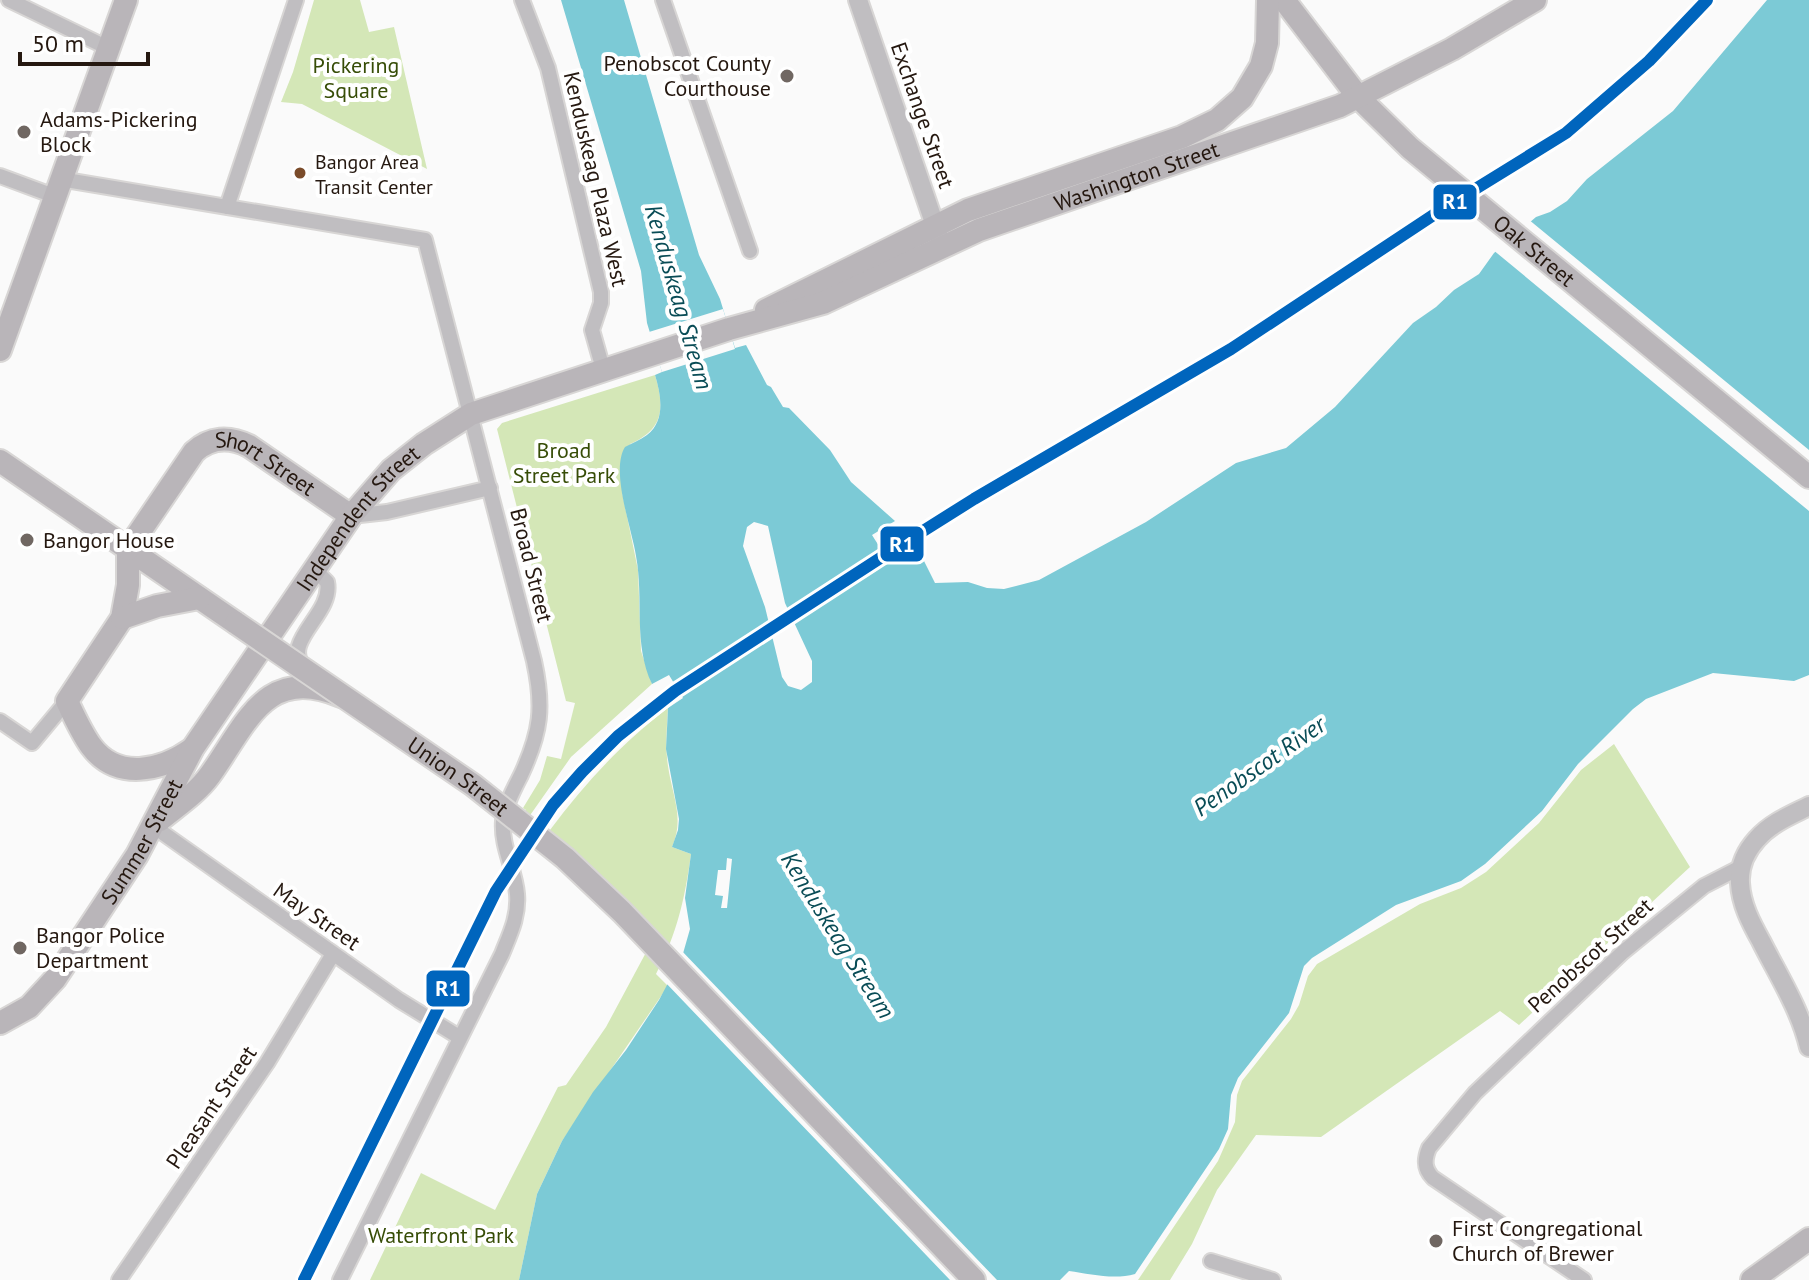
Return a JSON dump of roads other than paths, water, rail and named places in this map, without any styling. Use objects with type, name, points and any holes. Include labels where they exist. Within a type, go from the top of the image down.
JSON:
[{"type":"main road","points":[[0,350],[126,0]]},
{"type":"main road","name":"Washington Street","points":[[471,414],[729,329],[938,236],[1004,196],[1182,137],[1217,120],[1242,98],[1261,66],[1267,43],[1268,0]]},
{"type":"main road","name":"Oak Street","points":[[1284,0],[1359,98],[1383,123],[1439,173],[1809,477]]},
{"type":"main road","name":"Washington Street","points":[[938,236],[1039,208],[1330,110],[1466,42],[1535,0]]},
{"type":"main road","name":"Independent Street","points":[[264,644],[351,516],[391,470],[471,414]]},
{"type":"main road","name":"Short Street","points":[[128,549],[194,452],[204,443],[216,439],[229,439],[249,446],[351,516]]},
{"type":"main road","name":"Union Street","points":[[0,461],[482,791],[574,866],[630,920],[974,1280]]},
{"type":"main road","points":[[128,549],[128,585],[122,618],[67,701],[89,744],[117,766],[138,770],[155,767],[193,748]]},
{"type":"main road","points":[[122,618],[146,609],[199,598]]},
{"type":"main road","name":"Summer Street","points":[[0,1023],[29,1007],[55,979],[128,869],[193,748],[264,644]]},
{"type":"main road","points":[[153,826],[204,782],[256,707],[276,693],[290,689],[314,689],[347,699]]},
{"type":"main road","points":[[1752,1280],[1809,1239]]},
{"type":"street","points":[[9,0],[108,48]]},
{"type":"street","points":[[0,176],[57,187],[227,207],[296,0]]},
{"type":"street","name":"Kenduskeag Plaza West","points":[[522,0],[548,68],[600,288],[601,303],[592,330],[603,369]]},
{"type":"street","points":[[663,0],[750,251]]},
{"type":"street","name":"Exchange Street","points":[[858,0],[938,236]]},
{"type":"street","name":"Broad Street","points":[[227,207],[425,240],[534,661],[541,702],[535,742],[507,806]]},
{"type":"street","points":[[351,516],[395,510],[490,488]]},
{"type":"street","points":[[315,570],[327,582],[328,593],[322,609],[299,645],[297,654],[301,666],[507,806],[504,836],[517,892],[517,913],[502,954],[340,1280]]},
{"type":"street","points":[[0,721],[32,743],[67,701]]},
{"type":"street","points":[[1809,806],[1763,832],[1749,849],[1741,867],[1740,885],[1745,907],[1801,1019],[1809,1047]]},
{"type":"street","name":"May Street","points":[[153,826],[399,1000],[459,1037]]},
{"type":"street","name":"Penobscot Street","points":[[1584,1280],[1433,1178],[1425,1164],[1429,1148],[1475,1093],[1592,981],[1704,886],[1741,867]]},
{"type":"street","name":"Pleasant Street","points":[[119,1280],[267,1063],[333,954]]},
{"type":"street","points":[[1211,1261],[1273,1280]]},
{"type":"water","points":[[561,0],[624,0],[699,255],[720,299],[735,348],[746,345],[767,385],[783,407],[789,408],[830,450],[851,482],[895,521],[872,535],[889,562],[916,545],[935,583],[968,582],[1004,589],[1039,580],[1146,522],[1236,463],[1286,448],[1335,407],[1413,323],[1479,274],[1494,253],[1536,217],[1567,201],[1587,179],[1673,111],[1767,0],[1809,0],[1809,675],[1794,681],[1713,673],[1646,699],[1578,764],[1542,811],[1485,864],[1461,881],[1396,905],[1312,958],[1304,966],[1289,1013],[1238,1078],[1231,1095],[1228,1129],[1219,1149],[1135,1274],[1110,1276],[1069,1271],[1060,1280],[519,1280],[537,1194],[562,1141],[659,1000],[682,957],[690,929],[685,898],[691,854],[672,847],[679,819],[666,749],[668,708],[683,698],[669,675],[652,684],[646,669],[636,556],[621,485],[621,457],[625,447],[653,429],[660,407],[655,375],[662,372],[647,323],[641,271]],"holes":[[[754,522],[768,526],[785,603],[812,661],[812,682],[801,690],[788,686],[782,677],[765,607],[743,546],[747,527]]]},
{"type":"place","name":"Penobscot County Courthouse","points":[[787,76]]},
{"type":"place","name":"Adams-Pickering Block","points":[[24,132]]},
{"type":"place","name":"Bangor Area Transit Center","points":[[300,173]]},
{"type":"place","name":"Bangor House","points":[[27,540]]},
{"type":"place","name":"Bangor Police Department","points":[[20,948]]},
{"type":"place","name":"First Congregational Church of Brewer","points":[[1436,1241]]},
{"type":"park label","name":"Pickering Square","points":[[356,78]]},
{"type":"park label","name":"Broad Street Park","points":[[564,462]]},
{"type":"park label","name":"Waterfront Park","points":[[441,1235]]},
{"type":"water label","name":"Kenduskeag Stream","points":[[679,297]]},
{"type":"water label","name":"Penobscot River","points":[[1259,766]]},
{"type":"water label","name":"Kenduskeag Stream","points":[[838,935]]}]
